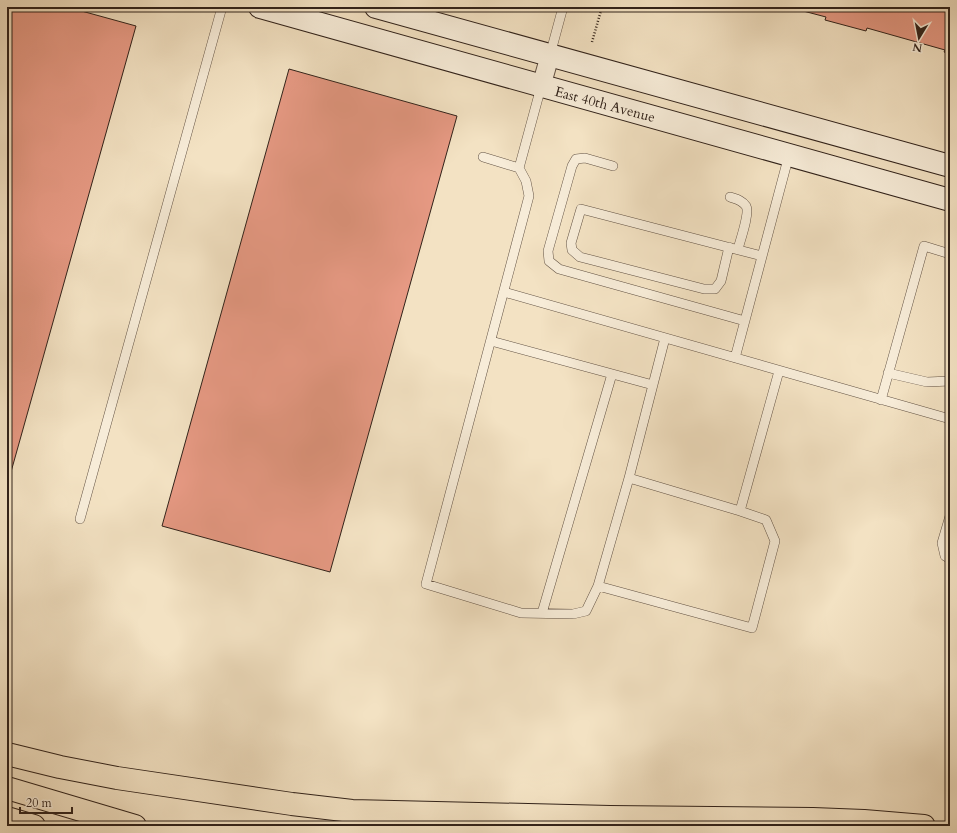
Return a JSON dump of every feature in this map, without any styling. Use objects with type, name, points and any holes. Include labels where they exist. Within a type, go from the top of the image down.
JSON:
[{"type":"highway","points":[[7,754],[117,778],[292,804],[352,810],[610,817],[813,819],[864,821],[924,826]]},
{"type":"highway","points":[[7,788],[135,826]]},
{"type":"highway","points":[[7,818],[34,826]]},
{"type":"street","name":"East 40th Avenue","points":[[260,7],[541,87],[950,200]]},
{"type":"street","points":[[376,7],[950,166]]},
{"type":"street","points":[[541,87],[550,55]]},
{"type":"lane","points":[[80,519],[222,7]]},
{"type":"lane","points":[[550,55],[563,7]]},
{"type":"lane","points":[[541,87],[519,168],[526,181],[529,196],[426,584],[521,612],[573,614],[586,611],[598,586],[665,338]]},
{"type":"lane","points":[[735,358],[789,155]]},
{"type":"lane","points":[[483,158],[519,168]]},
{"type":"lane","points":[[613,166],[585,158],[576,159],[572,166],[548,251],[549,260],[559,269],[744,321]]},
{"type":"lane","points":[[730,197],[741,200],[747,207],[747,214],[734,248],[721,281],[715,289],[704,289],[580,257],[572,250],[571,243],[581,209],[734,248],[762,256]]},
{"type":"lane","points":[[881,400],[924,246],[950,254]]},
{"type":"lane","points":[[504,292],[950,419]]},
{"type":"lane","points":[[491,341],[653,384]]},
{"type":"lane","points":[[740,510],[779,371]]},
{"type":"lane","points":[[888,373],[927,382],[950,380]]},
{"type":"lane","points":[[542,613],[612,374]]},
{"type":"lane","points":[[598,586],[752,628],[775,541],[766,520],[740,510],[628,478]]},
{"type":"lane","points":[[950,516],[942,543],[945,556],[950,559]]},
{"type":"path","points":[[592,42],[602,7]]},
{"type":"building","points":[[7,7],[67,7],[136,26],[9,479],[7,479]]},
{"type":"building","points":[[788,7],[950,7],[950,54],[944,52],[945,50],[867,28],[866,31],[825,20],[826,17]]},
{"type":"building","points":[[289,69],[457,116],[330,572],[162,526]]}]
